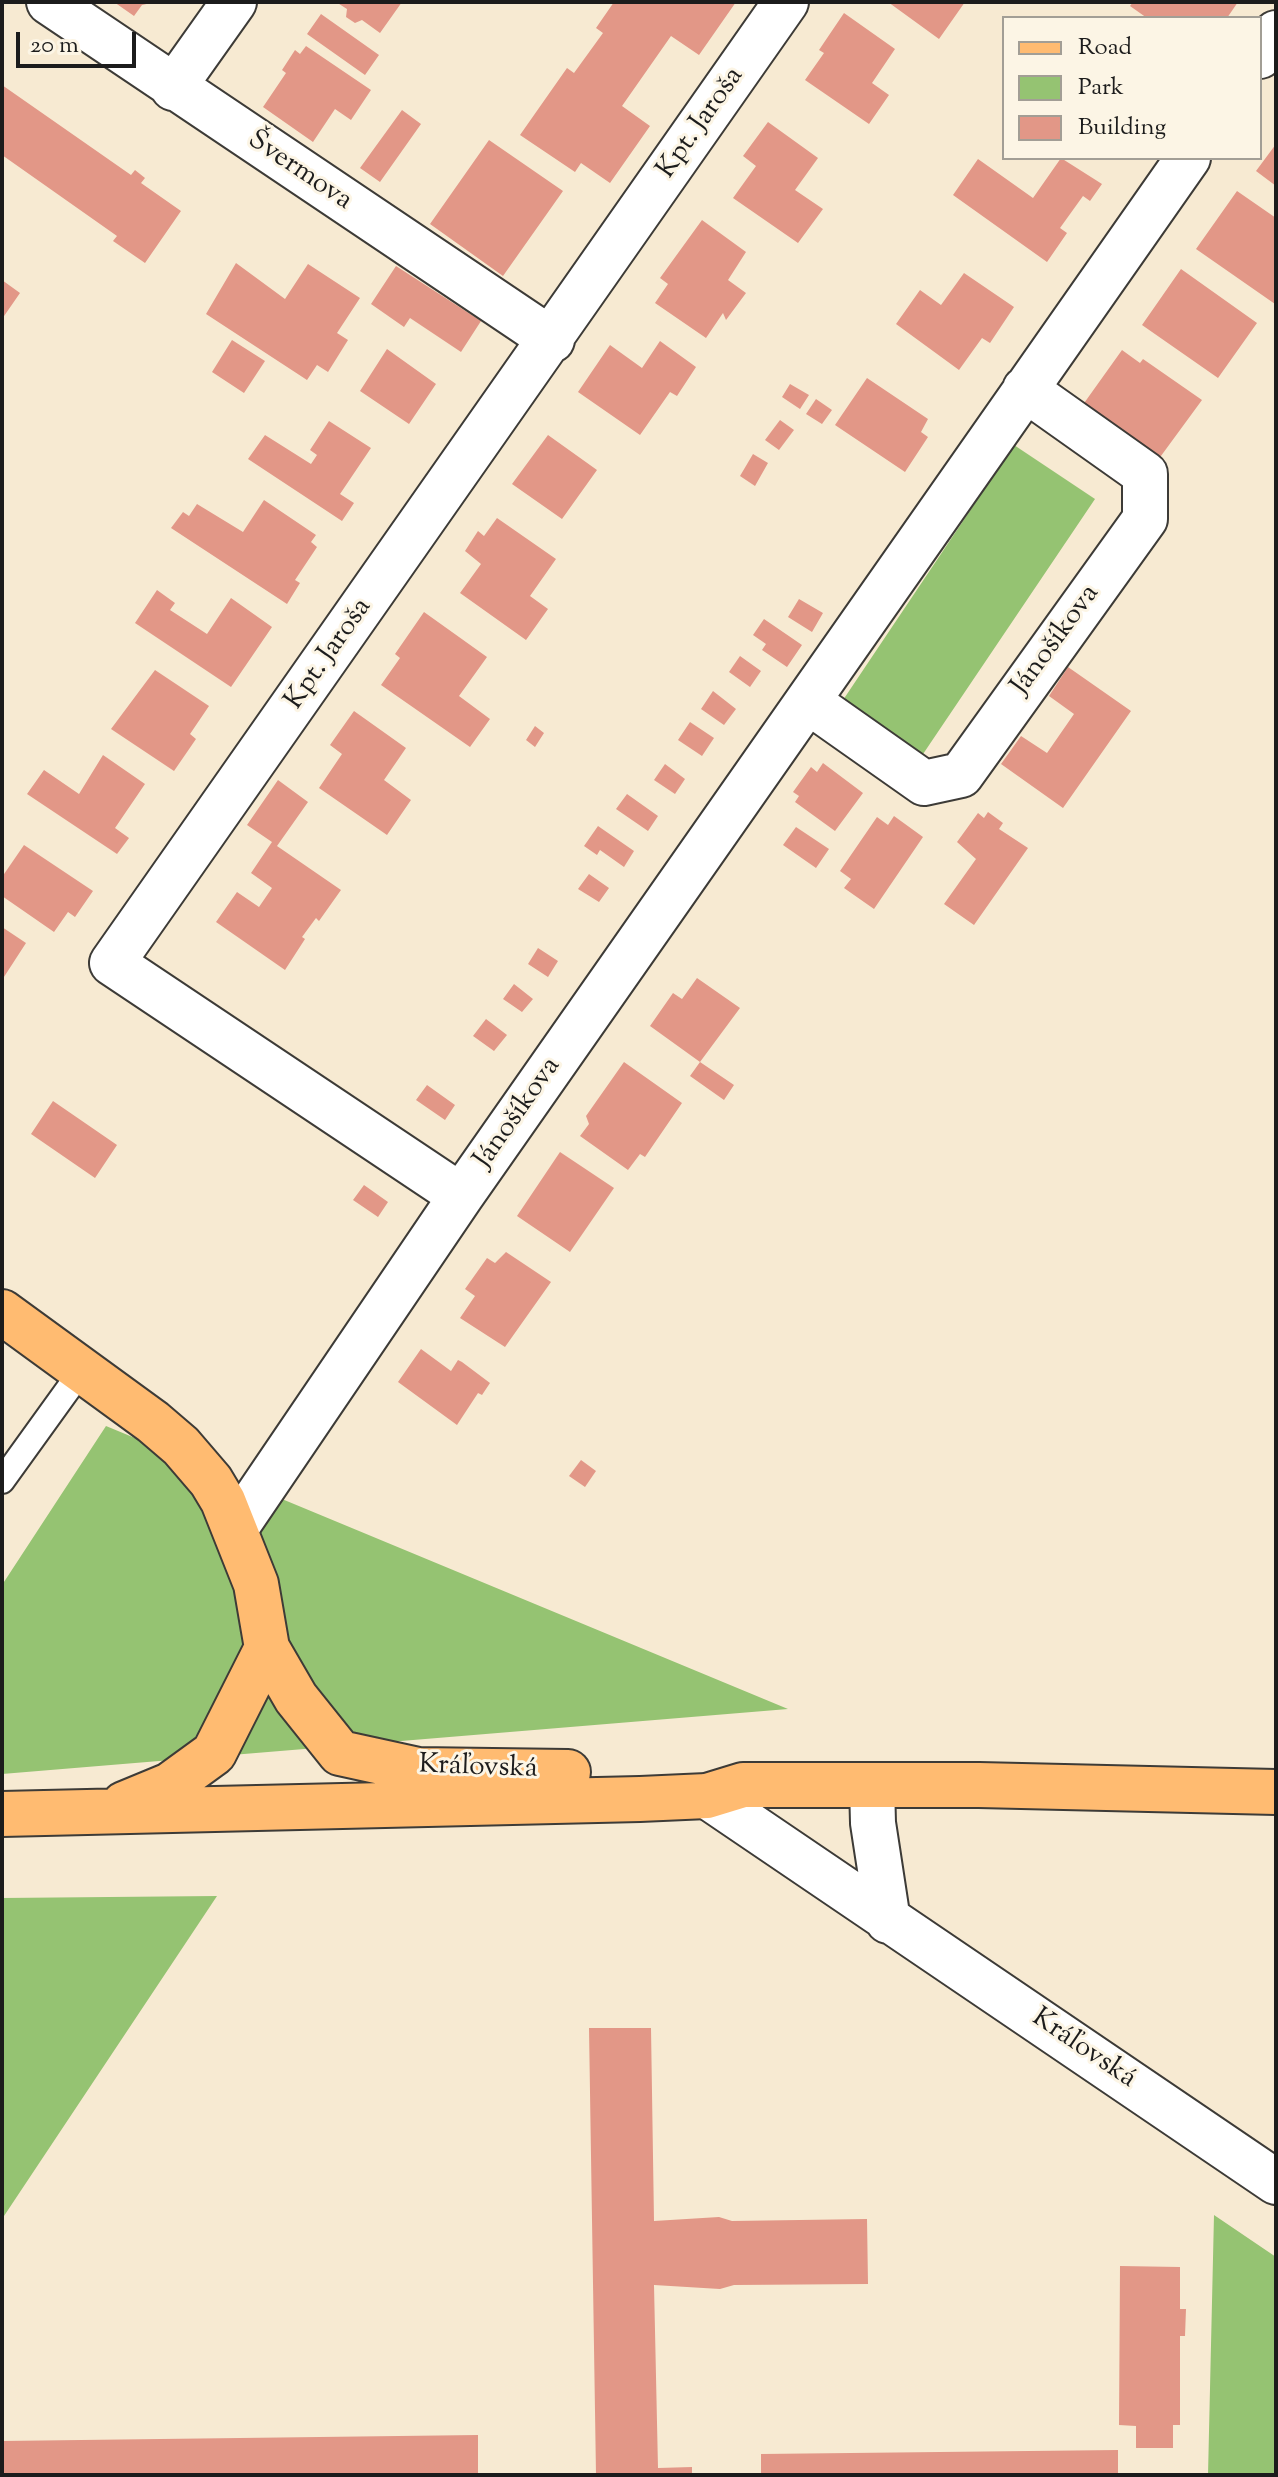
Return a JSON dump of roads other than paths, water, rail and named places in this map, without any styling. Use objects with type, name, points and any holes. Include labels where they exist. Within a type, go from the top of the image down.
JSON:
[{"type":"main road","name":"Kráľovská","points":[[2,1312],[181,1446],[211,1481],[235,1529],[256,1584],[267,1648],[296,1698],[340,1753],[418,1770],[716,1776],[725,1790]]},
{"type":"main road","points":[[107,1811],[170,1785],[214,1753],[267,1648]]},
{"type":"main road","points":[[2,1814],[872,1785],[1276,1792]]},
{"type":"street","name":"Švermova","points":[[49,2],[552,340]]},
{"type":"street","points":[[173,88],[234,2]]},
{"type":"street","name":"Kpt. Jaroša","points":[[461,1196],[112,963],[552,340],[786,2]]},
{"type":"street","points":[[1262,53],[1276,33]]},
{"type":"street","name":"Jánošíkova","points":[[235,1529],[461,1196],[1187,160]]},
{"type":"street","name":"Jánošíkova","points":[[809,702],[924,783],[961,775],[1145,519],[1145,474],[1025,389]]},
{"type":"street","points":[[872,1785],[873,1823],[888,1921]]},
{"type":"street","name":"Kráľovská","points":[[725,1790],[888,1921],[1276,2182]]},
{"type":"lane","points":[[2,1481],[82,1370]]}]
